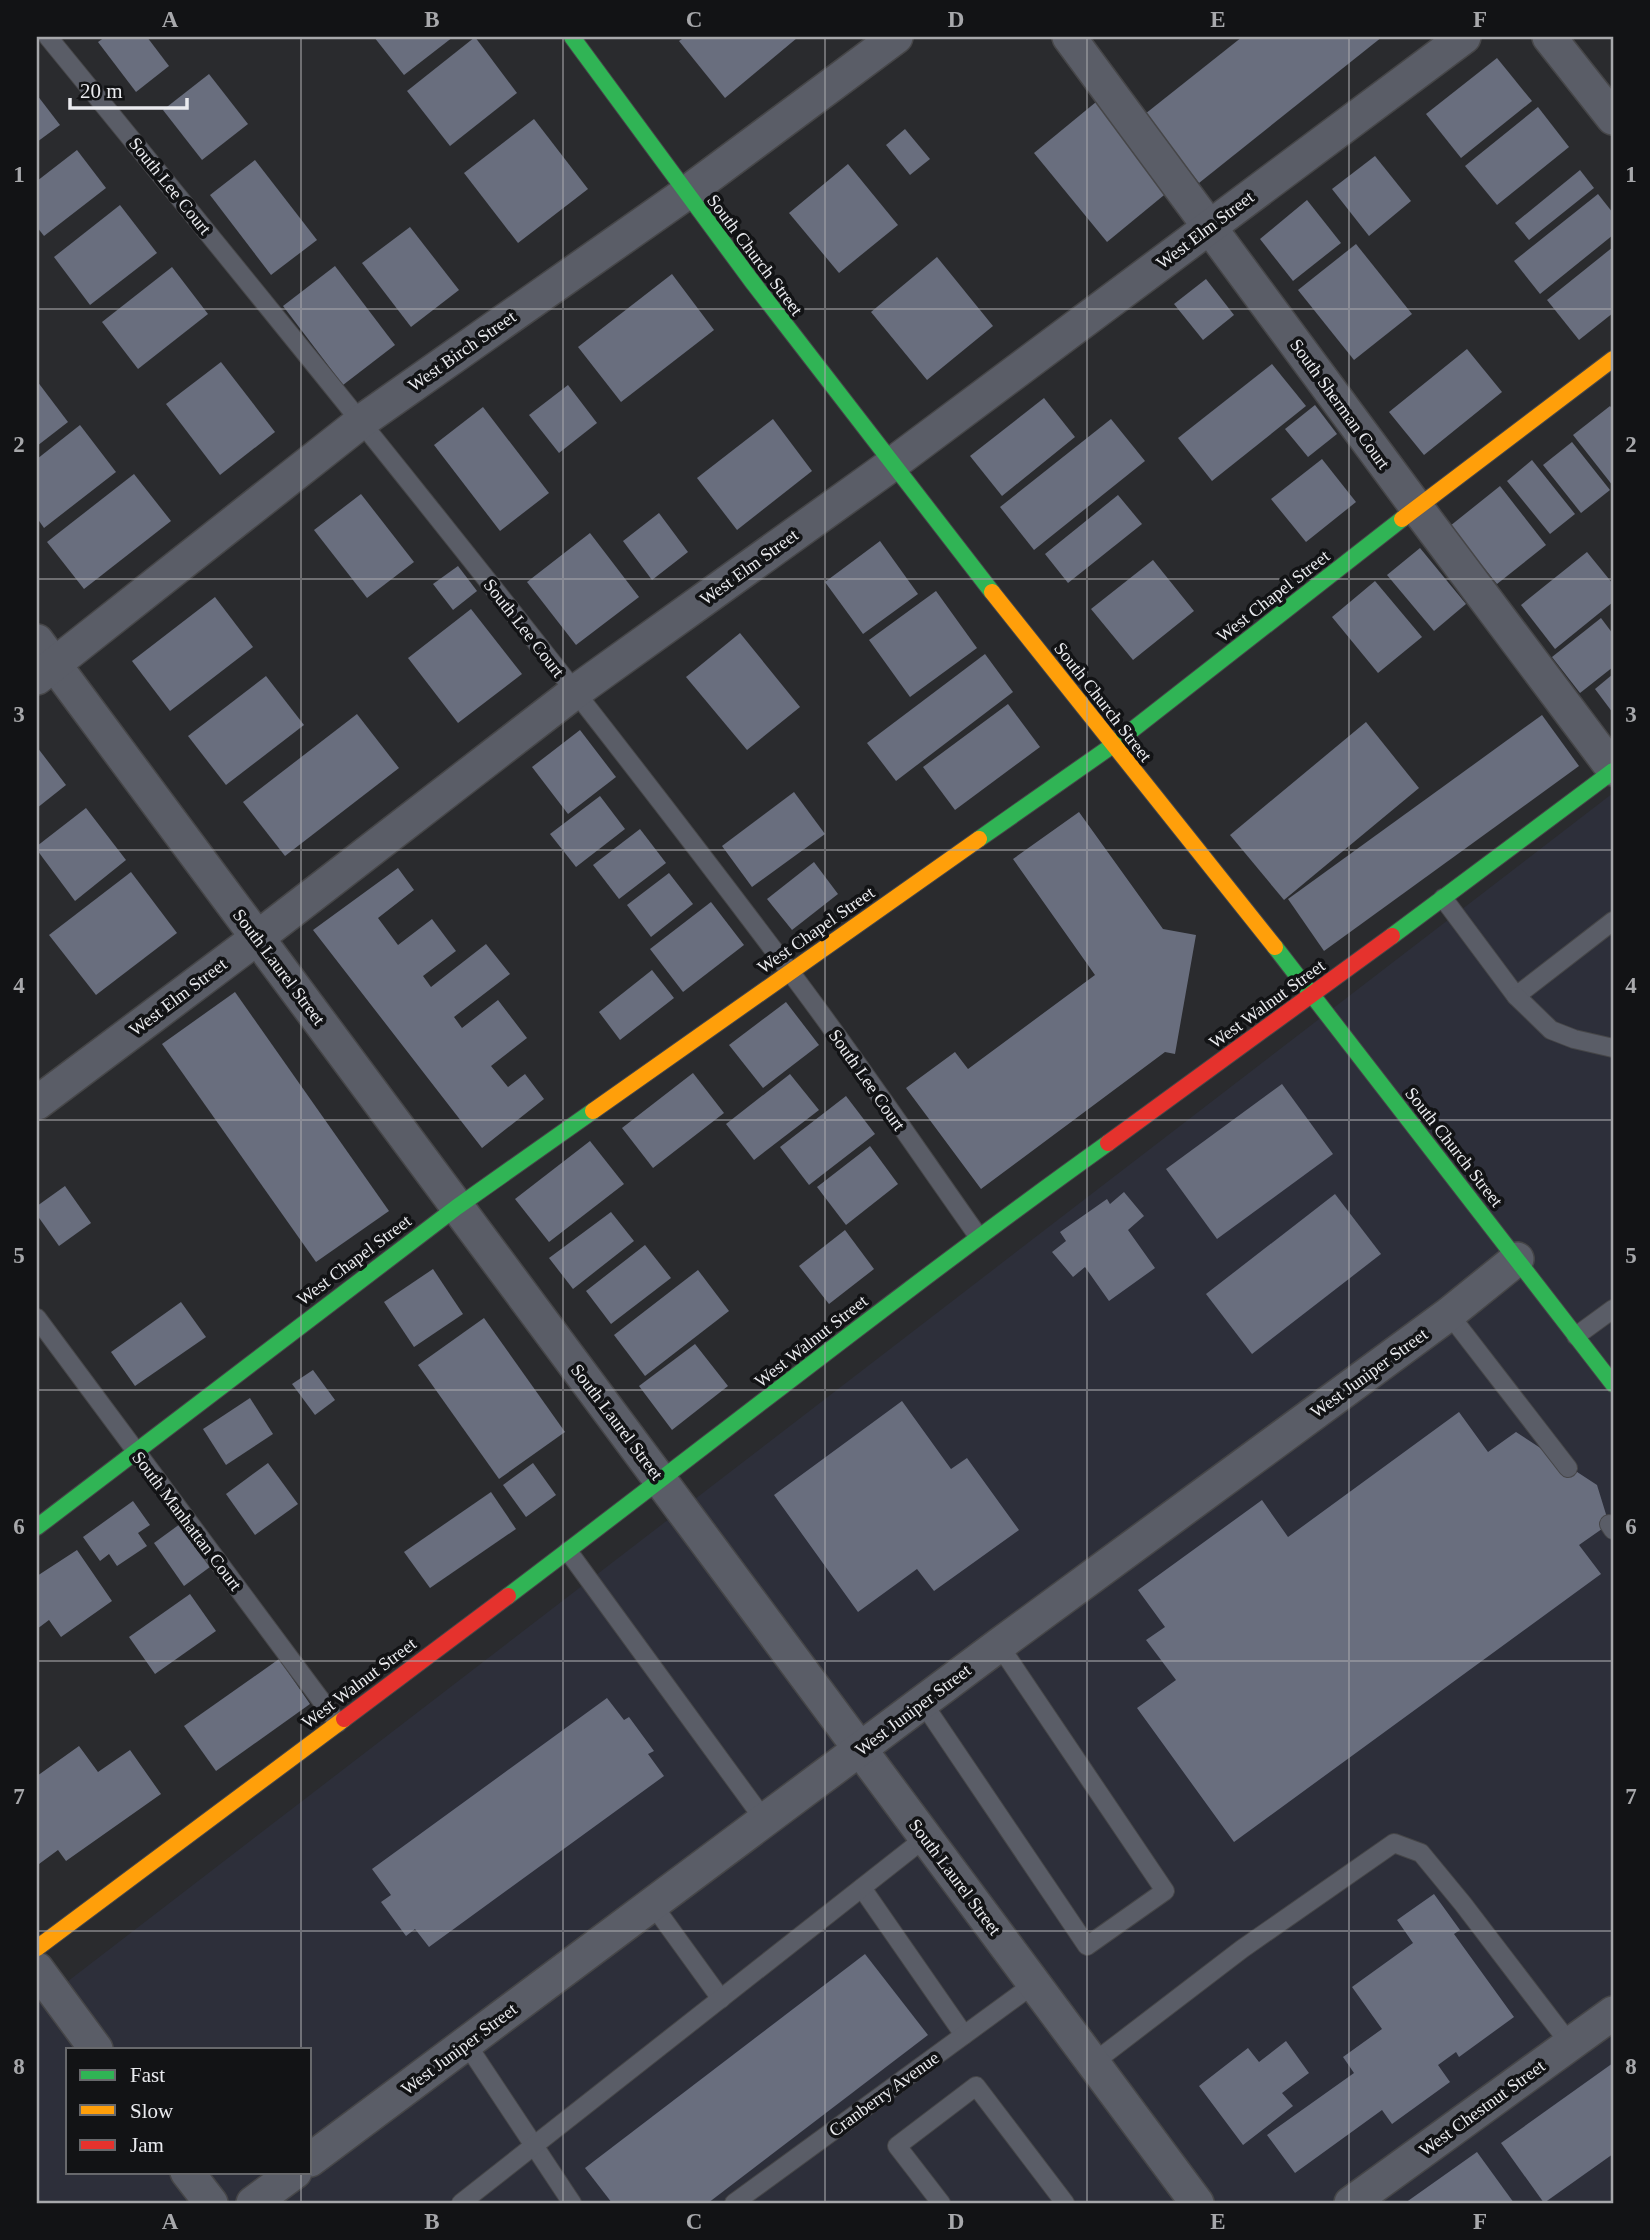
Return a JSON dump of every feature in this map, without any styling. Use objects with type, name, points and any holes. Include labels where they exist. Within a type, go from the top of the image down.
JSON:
[{"type":"main road","name":"South Church Street","points":[[572,37],[685,194],[891,465],[1312,995],[1613,1384]]},
{"type":"main road","name":"West Chapel Street","points":[[37,1527],[457,1207],[1113,745],[1613,359]]},
{"type":"main road","name":"West Walnut Street","points":[[37,1948],[661,1481],[978,1236],[1312,995],[1613,770]]},
{"type":"street","name":"West Birch Street","points":[[43,661],[362,421],[685,194],[896,37]]},
{"type":"street","name":"South Sherman Court","points":[[1069,37],[1613,770]]},
{"type":"street","name":"West Elm Street","points":[[37,1102],[257,938],[575,692],[891,465],[1464,37]]},
{"type":"street","points":[[1549,37],[1613,118]]},
{"type":"street","name":"South Laurel Street","points":[[43,661],[257,938],[1197,2203]]},
{"type":"street","name":"West Juniper Street","points":[[312,2159],[999,1646],[1449,1314],[1517,1259]]},
{"type":"street","points":[[37,1969],[95,2048]]},
{"type":"street","name":"West Chestnut Street","points":[[1351,2203],[1613,2013]]},
{"type":"street","points":[[189,2174],[211,2203]]},
{"type":"street","points":[[253,2203],[292,2174]]},
{"type":"lane","name":"South Lee Court","points":[[48,37],[362,421],[575,692],[790,971],[978,1236]]},
{"type":"lane","points":[[1443,898],[1516,996],[1551,1030],[1574,1039],[1613,1048]]},
{"type":"lane","points":[[1516,996],[1613,921]]},
{"type":"lane","points":[[1576,1336],[1613,1308]]},
{"type":"lane","points":[[1449,1314],[1568,1468]]},
{"type":"lane","name":"South Manhattan Court","points":[[37,1318],[338,1723]]},
{"type":"lane","points":[[568,1551],[765,1821]]},
{"type":"lane","points":[[923,1703],[1087,1946],[1165,1891],[999,1646]]},
{"type":"lane","points":[[461,2203],[925,1838]]},
{"type":"lane","points":[[1093,2063],[1242,1949],[1394,1843],[1421,1853],[1464,1904],[1570,2044]]},
{"type":"lane","points":[[862,1888],[964,2035]]},
{"type":"lane","points":[[653,1905],[721,1999]]},
{"type":"lane","name":"Cranberry Avenue","points":[[734,2203],[1034,1984]]},
{"type":"lane","points":[[466,2043],[572,2203]]},
{"type":"lane","points":[[941,2203],[897,2146],[976,2086],[1065,2203]]},
{"type":"shaded area","points":[[1613,793],[1613,2203],[37,2203],[37,2005]]},
{"type":"building","points":[[105,37],[147,37],[169,66],[136,92],[98,42]]},
{"type":"building","points":[[374,37],[453,37],[404,75]]},
{"type":"building","points":[[475,37],[517,93],[450,146],[407,91]]},
{"type":"building","points":[[685,37],[797,38],[725,98],[679,41]]},
{"type":"building","points":[[1242,37],[1382,37],[1199,183],[1145,114]]},
{"type":"building","points":[[1497,58],[1532,101],[1461,158],[1426,114]]},
{"type":"building","points":[[209,74],[248,124],[202,160],[163,110]]},
{"type":"building","points":[[37,95],[60,125],[37,142]]},
{"type":"building","points":[[1096,102],[1169,191],[1107,242],[1034,153]]},
{"type":"building","points":[[1538,107],[1569,147],[1497,205],[1465,166]]},
{"type":"building","points":[[534,119],[588,189],[518,243],[464,173]]},
{"type":"building","points":[[905,129],[930,159],[910,175],[886,145]]},
{"type":"building","points":[[77,150],[106,188],[44,236],[37,227],[37,181]]},
{"type":"building","points":[[1375,156],[1411,201],[1369,236],[1332,189]]},
{"type":"building","points":[[255,160],[317,240],[271,275],[210,195]]},
{"type":"building","points":[[848,164],[898,225],[839,273],[789,213]]},
{"type":"building","points":[[1580,170],[1594,188],[1529,240],[1515,223]]},
{"type":"building","points":[[1598,194],[1613,213],[1613,235],[1540,294],[1514,261]]},
{"type":"building","points":[[1307,200],[1341,243],[1293,281],[1260,239]]},
{"type":"building","points":[[120,205],[157,253],[90,305],[54,257]]},
{"type":"building","points":[[410,227],[459,290],[411,327],[362,263]]},
{"type":"building","points":[[1356,244],[1412,314],[1354,360],[1298,290]]},
{"type":"building","points":[[1613,247],[1613,313],[1579,340],[1547,300]]},
{"type":"building","points":[[937,257],[993,326],[927,380],[871,312]]},
{"type":"building","points":[[335,266],[395,345],[343,385],[283,306]]},
{"type":"building","points":[[172,267],[208,314],[138,369],[102,322]]},
{"type":"building","points":[[672,274],[714,330],[621,402],[578,347]]},
{"type":"building","points":[[1206,279],[1234,315],[1203,340],[1174,304]]},
{"type":"building","points":[[1467,349],[1502,392],[1424,455],[1389,412]]},
{"type":"building","points":[[221,362],[275,432],[220,475],[166,404]]},
{"type":"building","points":[[1272,364],[1306,406],[1212,481],[1178,438]]},
{"type":"building","points":[[37,381],[68,422],[37,446]]},
{"type":"building","points":[[568,385],[597,423],[559,453],[529,415]]},
{"type":"building","points":[[1044,398],[1075,437],[1002,496],[970,456]]},
{"type":"building","points":[[1315,405],[1337,434],[1308,457],[1285,429]]},
{"type":"building","points":[[1610,406],[1613,410],[1613,486],[1573,435]]},
{"type":"building","points":[[483,407],[549,493],[500,531],[434,445]]},
{"type":"building","points":[[773,419],[812,471],[737,530],[697,478]]},
{"type":"building","points":[[1111,419],[1145,461],[1034,550],[1000,507]]},
{"type":"building","points":[[80,425],[116,472],[44,528],[37,518],[37,459]]},
{"type":"building","points":[[1572,442],[1610,490],[1581,513],[1543,465]]},
{"type":"building","points":[[1322,459],[1356,502],[1306,542],[1271,499]]},
{"type":"building","points":[[1532,460],[1575,514],[1550,534],[1507,481]]},
{"type":"building","points":[[134,474],[171,521],[84,589],[47,542]]},
{"type":"building","points":[[1500,486],[1546,545],[1497,584],[1450,526]]},
{"type":"building","points":[[361,494],[414,562],[367,598],[314,530]]},
{"type":"building","points":[[1118,495],[1142,524],[1068,583],[1045,554]]},
{"type":"building","points":[[659,513],[688,552],[652,580],[623,541]]},
{"type":"building","points":[[590,533],[639,597],[576,645],[527,582]]},
{"type":"building","points":[[880,541],[918,594],[863,634],[825,582]]},
{"type":"building","points":[[1420,548],[1466,604],[1434,631],[1387,575]]},
{"type":"building","points":[[1587,552],[1613,584],[1613,602],[1555,649],[1521,605]]},
{"type":"building","points":[[1153,560],[1194,611],[1133,660],[1091,609]]},
{"type":"building","points":[[458,566],[477,591],[453,610],[433,584]]},
{"type":"building","points":[[1375,581],[1422,637],[1378,673],[1332,617]]},
{"type":"building","points":[[936,591],[977,648],[910,697],[869,640]]},
{"type":"building","points":[[215,597],[253,647],[170,711],[132,661]]},
{"type":"building","points":[[471,609],[522,674],[458,723],[408,658]]},
{"type":"building","points":[[1601,618],[1613,634],[1613,667],[1580,693],[1552,657]]},
{"type":"building","points":[[740,633],[800,707],[747,750],[686,677]]},
{"type":"building","points":[[985,654],[1013,692],[896,781],[867,743]]},
{"type":"building","points":[[1613,674],[1613,713],[1595,689]]},
{"type":"building","points":[[266,676],[304,725],[226,785],[188,736]]},
{"type":"building","points":[[1008,704],[1040,747],[955,810],[923,767]]},
{"type":"building","points":[[357,714],[399,768],[285,856],[243,802]]},
{"type":"building","points":[[1542,715],[1579,766],[1324,951],[1288,899]]},
{"type":"building","points":[[1366,722],[1419,788],[1284,900],[1230,835]]},
{"type":"building","points":[[580,730],[616,777],[568,814],[532,767]]},
{"type":"building","points":[[37,747],[66,785],[37,808]]},
{"type":"building","points":[[794,792],[825,834],[752,887],[722,846]]},
{"type":"building","points":[[600,796],[625,829],[576,867],[550,834]]},
{"type":"building","points":[[86,808],[126,860],[75,901],[37,850],[37,846]]},
{"type":"building","points":[[1079,812],[1163,929],[1196,935],[1175,1054],[1165,1052],[981,1189],[906,1088],[955,1052],[968,1069],[1095,975],[1013,859]]},
{"type":"building","points":[[640,829],[666,863],[619,899],[593,865]]},
{"type":"building","points":[[814,862],[838,894],[792,930],[767,899]]},
{"type":"building","points":[[398,868],[414,890],[378,918],[398,945],[432,919],[456,951],[423,976],[431,987],[486,944],[510,974],[454,1017],[462,1028],[498,1000],[527,1038],[491,1066],[508,1087],[525,1074],[544,1099],[482,1148],[313,930]]},
{"type":"building","points":[[131,872],[177,933],[96,995],[49,935]]},
{"type":"building","points":[[669,873],[693,904],[651,937],[627,905]]},
{"type":"building","points":[[711,902],[744,945],[683,992],[650,949]]},
{"type":"building","points":[[652,970],[674,998],[620,1040],[599,1012]]},
{"type":"building","points":[[235,992],[389,1211],[316,1262],[162,1044]]},
{"type":"building","points":[[786,1002],[819,1045],[763,1088],[729,1045]]},
{"type":"building","points":[[693,1073],[724,1113],[653,1168],[622,1128]]},
{"type":"building","points":[[790,1074],[819,1110],[754,1160],[726,1124]]},
{"type":"building","points":[[1282,1084],[1333,1154],[1217,1239],[1166,1169]]},
{"type":"building","points":[[846,1096],[875,1134],[809,1185],[780,1147]]},
{"type":"building","points":[[590,1141],[624,1184],[549,1242],[515,1199]]},
{"type":"building","points":[[870,1146],[898,1184],[846,1225],[817,1187]]},
{"type":"building","points":[[65,1186],[91,1223],[59,1246],[37,1215],[37,1206]]},
{"type":"building","points":[[1124,1192],[1144,1216],[1128,1230],[1155,1268],[1109,1301],[1085,1267],[1073,1277],[1052,1252],[1066,1241],[1060,1232],[1107,1199],[1110,1204]]},
{"type":"building","points":[[1335,1194],[1381,1254],[1252,1354],[1206,1294]]},
{"type":"building","points":[[611,1212],[634,1241],[573,1289],[549,1258]]},
{"type":"building","points":[[845,1230],[874,1269],[829,1304],[799,1266]]},
{"type":"building","points":[[645,1245],[671,1278],[611,1324],[586,1291]]},
{"type":"building","points":[[433,1269],[463,1314],[414,1347],[384,1302]]},
{"type":"building","points":[[698,1270],[729,1311],[645,1376],[614,1335]]},
{"type":"building","points":[[181,1302],[206,1337],[135,1386],[111,1352]]},
{"type":"building","points":[[484,1318],[565,1432],[499,1479],[418,1365]]},
{"type":"building","points":[[695,1344],[728,1386],[672,1430],[639,1386]]},
{"type":"building","points":[[313,1370],[335,1400],[315,1415],[292,1384]]},
{"type":"building","points":[[250,1398],[273,1434],[226,1465],[203,1429]]},
{"type":"building","points":[[902,1401],[951,1469],[967,1458],[1019,1530],[934,1591],[917,1569],[858,1612],[774,1495]]},
{"type":"building","points":[[1459,1412],[1488,1452],[1516,1432],[1597,1485],[1609,1524],[1579,1545],[1601,1574],[1234,1842],[1137,1708],[1176,1680],[1146,1640],[1165,1627],[1138,1590],[1262,1500],[1288,1537]]},
{"type":"building","points":[[268,1463],[298,1504],[255,1535],[226,1494]]},
{"type":"building","points":[[533,1463],[556,1495],[526,1517],[503,1485]]},
{"type":"building","points":[[491,1492],[516,1529],[430,1588],[404,1552]]},
{"type":"building","points":[[133,1501],[150,1525],[138,1533],[147,1546],[117,1566],[109,1554],[100,1561],[83,1537]]},
{"type":"building","points":[[180,1524],[210,1567],[184,1586],[154,1543]]},
{"type":"building","points":[[77,1550],[112,1601],[61,1637],[49,1620],[37,1629],[37,1576]]},
{"type":"building","points":[[190,1594],[216,1631],[155,1674],[129,1637]]},
{"type":"building","points":[[279,1659],[310,1704],[216,1771],[184,1726]]},
{"type":"building","points":[[607,1698],[624,1720],[629,1717],[654,1751],[648,1754],[664,1776],[429,1947],[415,1929],[406,1936],[381,1902],[391,1895],[372,1869]]},
{"type":"building","points":[[79,1746],[98,1772],[130,1750],[161,1794],[66,1861],[58,1850],[39,1864],[37,1776]]},
{"type":"building","points":[[1434,1894],[1460,1930],[1454,1934],[1514,2017],[1459,2057],[1456,2052],[1438,2065],[1450,2082],[1392,2124],[1382,2110],[1295,2173],[1267,2135],[1354,2073],[1343,2057],[1382,2029],[1352,1987],[1413,1943],[1397,1920]]},
{"type":"building","points":[[865,1954],[928,2035],[708,2203],[612,2203],[585,2168]]},
{"type":"building","points":[[1286,2041],[1309,2073],[1282,2093],[1293,2106],[1243,2145],[1199,2086],[1248,2048],[1259,2062]]},
{"type":"building","points":[[1613,2063],[1613,2154],[1544,2203],[1501,2143]]},
{"type":"building","points":[[1477,2152],[1514,2203],[1405,2203]]},
{"type":"traffic: fast","points":[[572,37],[751,280],[992,592]]},
{"type":"traffic: fast","points":[[979,839],[1113,745],[1402,519]]},
{"type":"traffic: fast","points":[[1392,936],[1613,771]]},
{"type":"traffic: fast","points":[[1275,947],[1613,1384]]},
{"type":"traffic: fast","points":[[37,1527],[457,1207],[593,1111]]},
{"type":"traffic: fast","points":[[508,1596],[881,1311],[1108,1143]]},
{"type":"traffic: slow","points":[[1402,519],[1613,359]]},
{"type":"traffic: slow","points":[[992,592],[1275,947]]},
{"type":"traffic: slow","points":[[593,1111],[979,839]]},
{"type":"traffic: slow","points":[[37,1948],[344,1719]]},
{"type":"traffic: jam","points":[[1108,1143],[1392,936]]},
{"type":"traffic: jam","points":[[344,1719],[508,1596]]}]
